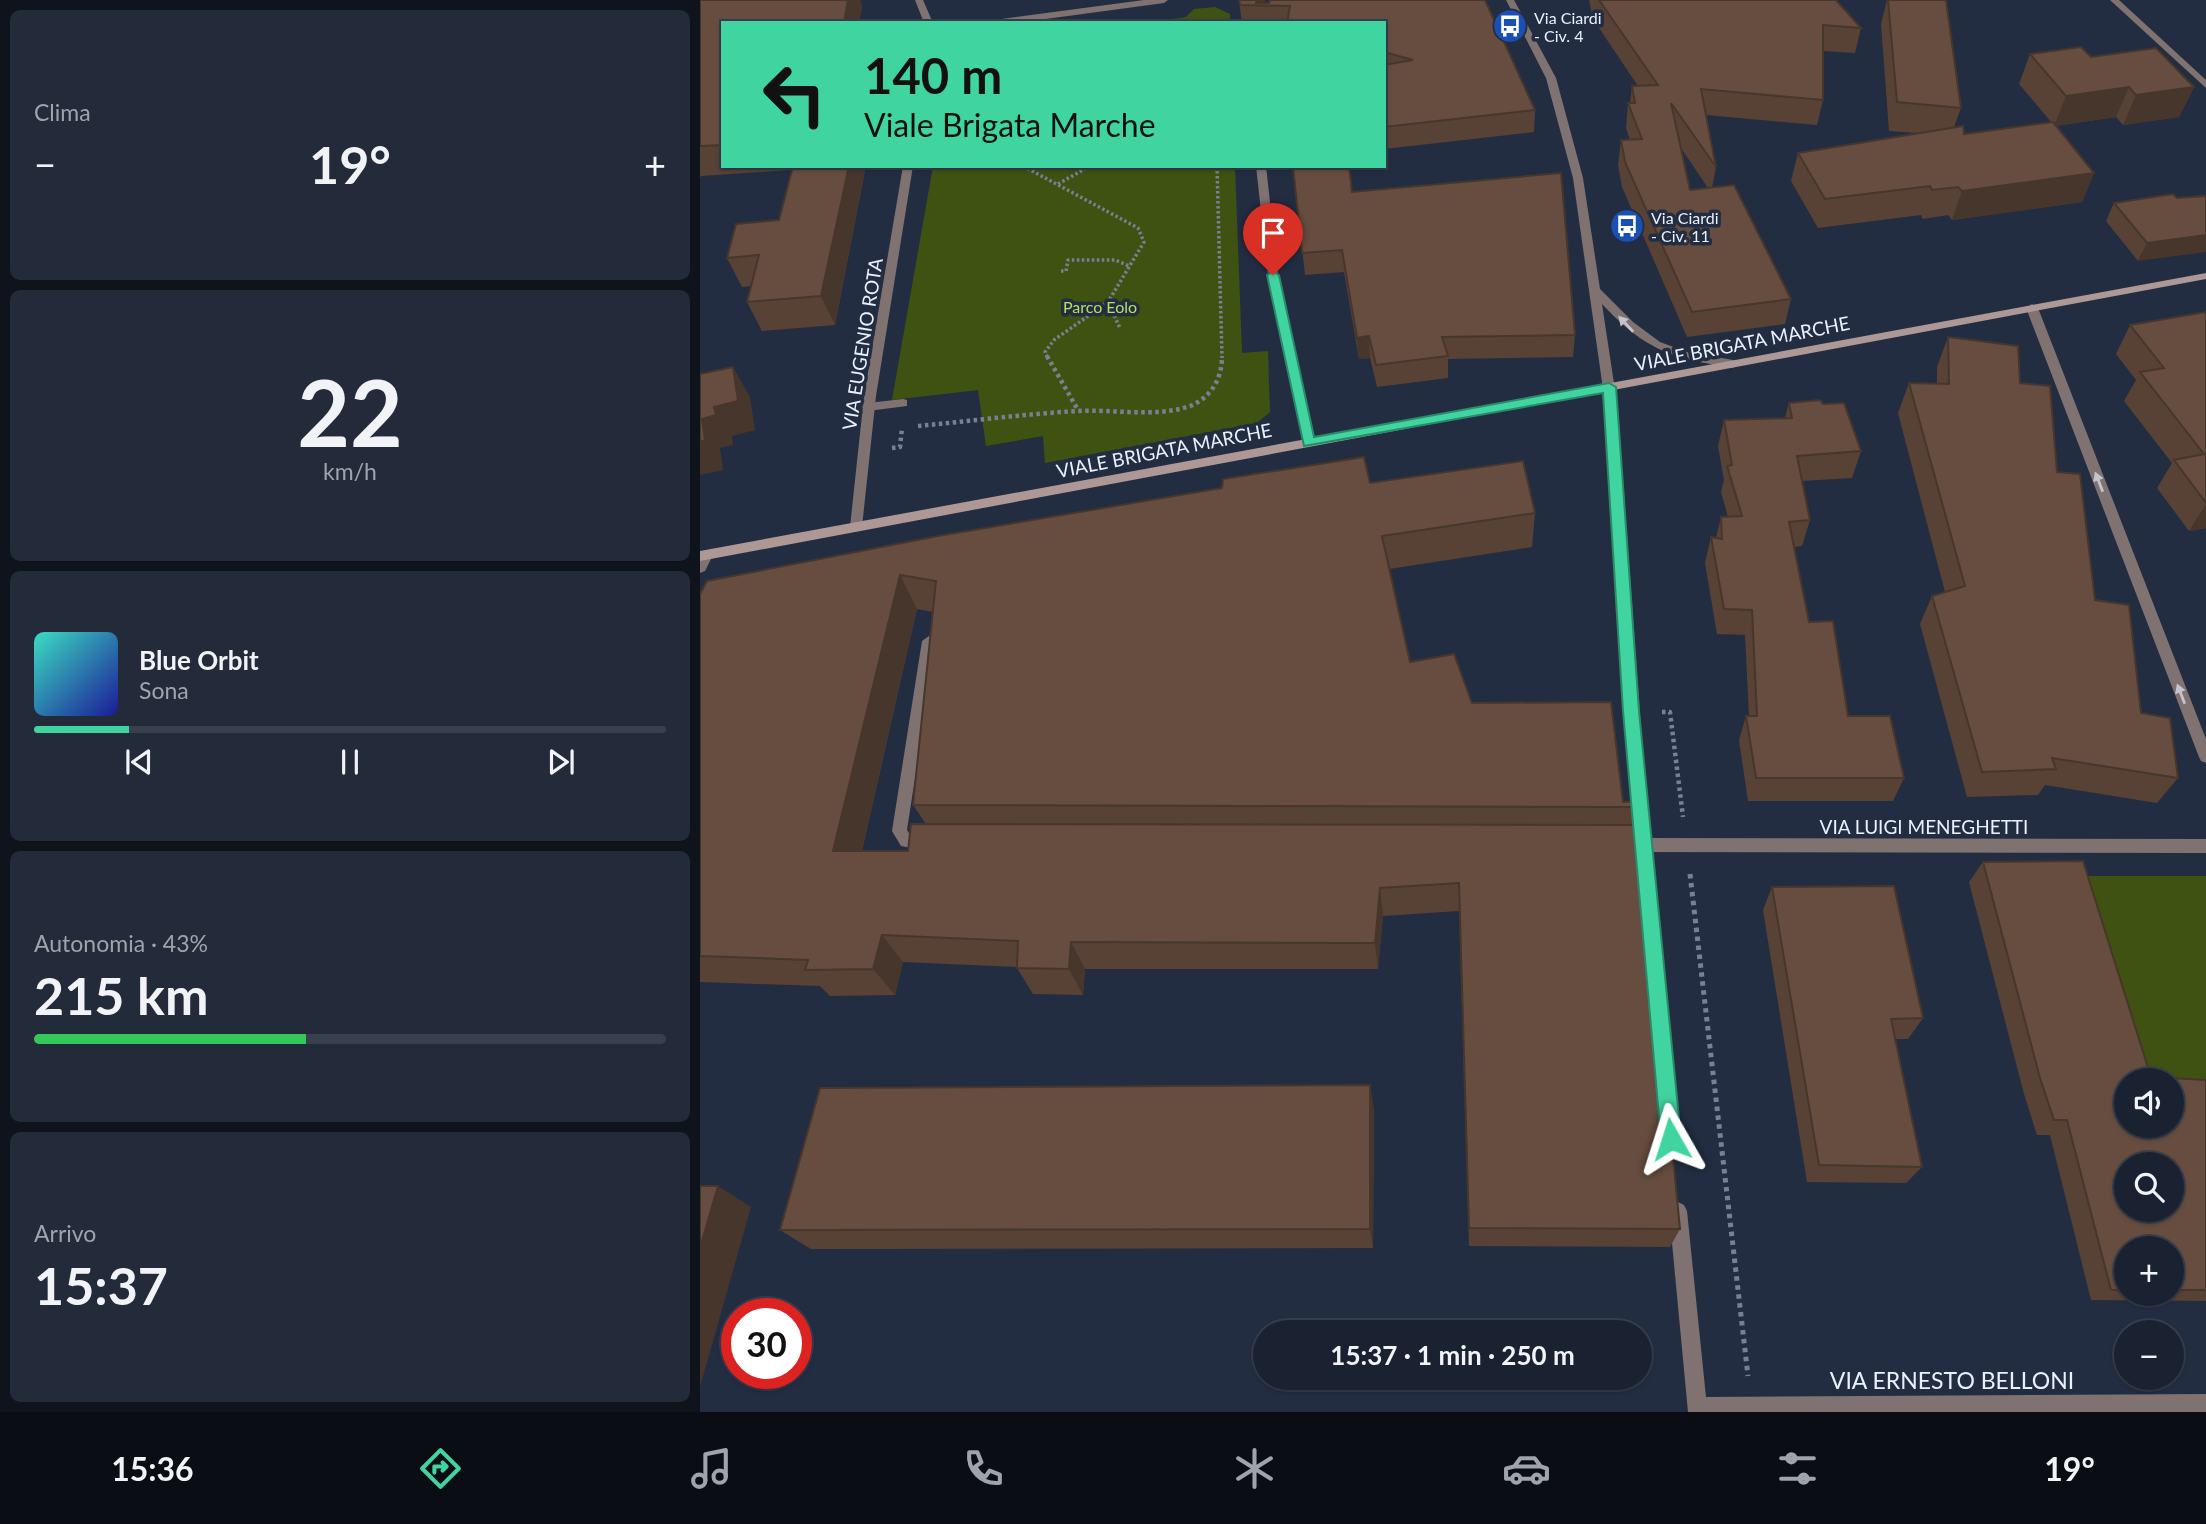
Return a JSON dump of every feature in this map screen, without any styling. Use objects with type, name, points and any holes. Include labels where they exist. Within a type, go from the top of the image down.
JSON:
[{"type":"street","points":[[919,0],[928,21]]},
{"type":"street","points":[[1009,21],[1164,0]]},
{"type":"street","points":[[1510,0],[1551,78],[1563,114],[1578,178],[1596,292],[1609,387],[1643,851]]},
{"type":"street","points":[[2114,0],[2206,85]]},
{"type":"street","name":"VIA EUGENIO ROTA","points":[[856,527],[869,407],[908,168]]},
{"type":"street","points":[[1261,168],[1273,275],[1309,443]]},
{"type":"street","name":"VIALE BRIGATA MARCHE","points":[[700,568],[704,555],[2206,276]]},
{"type":"street","points":[[1596,292],[1635,333],[1650,344],[1684,357],[1733,364]]},
{"type":"street","points":[[2032,308],[2206,757]]},
{"type":"street","points":[[869,407],[903,403]]},
{"type":"street","points":[[929,641],[899,831],[906,841],[950,845]]},
{"type":"street","name":"VIA LUIGI MENEGHETTI","points":[[1614,845],[1643,851],[2206,846]]},
{"type":"street","points":[[1677,1201],[1698,1410]]},
{"type":"street","name":"VIA ERNESTO BELLONI","points":[[1698,1410],[2206,1404]]},
{"type":"path","points":[[1027,168],[1138,228],[1144,242],[1108,302],[1054,340],[1045,352],[1056,376],[1079,411]]},
{"type":"path","points":[[1057,185],[1087,168]]},
{"type":"path","points":[[888,448],[900,447],[901,428],[1079,411],[1168,411],[1192,405],[1213,388],[1222,375],[1217,168]]},
{"type":"path","points":[[1061,271],[1066,271],[1068,260],[1115,260],[1129,266]]},
{"type":"path","points":[[1108,302],[1120,328]]},
{"type":"path","points":[[1631,711],[1670,712],[1684,819]]},
{"type":"path","points":[[1688,860],[1747,1368]]},
{"type":"green space","points":[[1215,7],[1230,14],[1230,21],[1159,21],[1186,17],[1194,9]]},
{"type":"green space","name":"Parco Eolo","points":[[933,168],[1235,168],[1242,353],[1268,351],[1270,412],[1257,423],[1045,463],[1043,436],[986,446],[978,390],[892,400]]},
{"type":"green space","points":[[2066,876],[2206,876],[2206,1096],[2184,1086],[2184,1068],[2124,1068]]},
{"type":"building","points":[[700,0],[848,0],[844,21],[721,21],[721,145],[700,146]]},
{"type":"building","points":[[1239,0],[1269,3],[1270,0],[1485,0],[1535,110],[1386,127],[1386,65],[1413,60],[1386,53],[1386,21],[1287,21],[1290,6],[1240,5]]},
{"type":"building","points":[[1599,0],[1836,0],[1861,28],[1823,25],[1823,100],[1701,89],[1716,167],[1671,103],[1690,190],[1734,185],[1791,299],[1692,312],[1625,162],[1621,140],[1642,139],[1628,103],[1635,103],[1632,86],[1658,85]]},
{"type":"building","points":[[1888,0],[1946,0],[1961,108],[1897,102]]},
{"type":"building","points":[[2081,47],[2091,57],[2156,48],[2194,87],[2136,95],[2129,87],[2066,96],[2030,54]]},
{"type":"building","points":[[2053,122],[2094,173],[1962,191],[1958,187],[1932,190],[1930,186],[1825,199],[1798,153],[1963,126],[1964,134]]},
{"type":"building","points":[[792,168],[849,168],[821,296],[747,302],[759,255],[727,258],[736,224],[779,220]]},
{"type":"building","points":[[1293,168],[1349,168],[1352,192],[1561,173],[1575,335],[1442,337],[1448,356],[1376,365],[1369,336],[1357,338],[1342,250],[1302,253]]},
{"type":"building","points":[[2173,194],[2177,198],[2206,196],[2206,235],[2147,243],[2114,203]]},
{"type":"building","points":[[2206,312],[2206,503],[2174,460],[2204,454],[2140,372],[2164,368],[2130,325]]},
{"type":"building","points":[[1948,337],[2018,346],[2020,383],[2050,386],[2057,472],[2080,474],[2095,600],[2129,605],[2141,713],[2170,718],[2178,778],[2052,758],[2056,769],[1982,772],[1932,596],[1965,586],[1909,383],[1949,384]]},
{"type":"building","points":[[733,367],[738,401],[714,407],[716,415],[702,419],[705,440],[700,442],[700,374]]},
{"type":"building","points":[[1820,400],[1823,404],[1844,403],[1861,451],[1797,456],[1810,520],[1789,522],[1809,622],[1833,621],[1848,716],[1890,716],[1904,778],[1756,778],[1746,716],[1757,716],[1752,610],[1724,609],[1711,537],[1722,539],[1721,517],[1742,516],[1727,466],[1732,465],[1724,420],[1792,418],[1789,403]]},
{"type":"building","points":[[1364,457],[1370,483],[1523,461],[1535,513],[1382,536],[1410,662],[1454,654],[1472,703],[1611,702],[1623,802],[1639,801],[1640,807],[913,805],[936,581],[900,575],[833,851],[908,851],[911,824],[1641,825],[1680,1229],[1469,1228],[1459,883],[1380,888],[1375,943],[1071,942],[1069,969],[1017,968],[1018,941],[882,935],[873,969],[805,970],[808,960],[700,956],[700,594],[707,581],[938,536],[1222,488],[1223,479]]},
{"type":"building","points":[[2083,861],[2148,1068],[2114,1068],[2114,1138],[2184,1138],[2184,1079],[2206,1080],[2206,1290],[2184,1290],[2184,1236],[2114,1236],[2114,1290],[2111,1290],[2067,1120],[2054,1120],[2040,1078],[1983,862]]},
{"type":"building","points":[[1894,886],[1923,1018],[1891,1019],[1922,1167],[1819,1165],[1772,887]]},
{"type":"building","points":[[1370,1085],[1370,1229],[780,1230],[820,1088]]},
{"type":"building","points":[[700,1186],[718,1186],[700,1248]]},
{"type":"place","name":"Via Ciardi - Civ. 4","points":[[1510,26]]},
{"type":"place","name":"Via Ciardi - Civ. 11","points":[[1627,226]]},
{"type":"route","points":[[1273,275],[1283,333],[1309,443],[1609,387],[1642,845],[1671,1139]]}]
